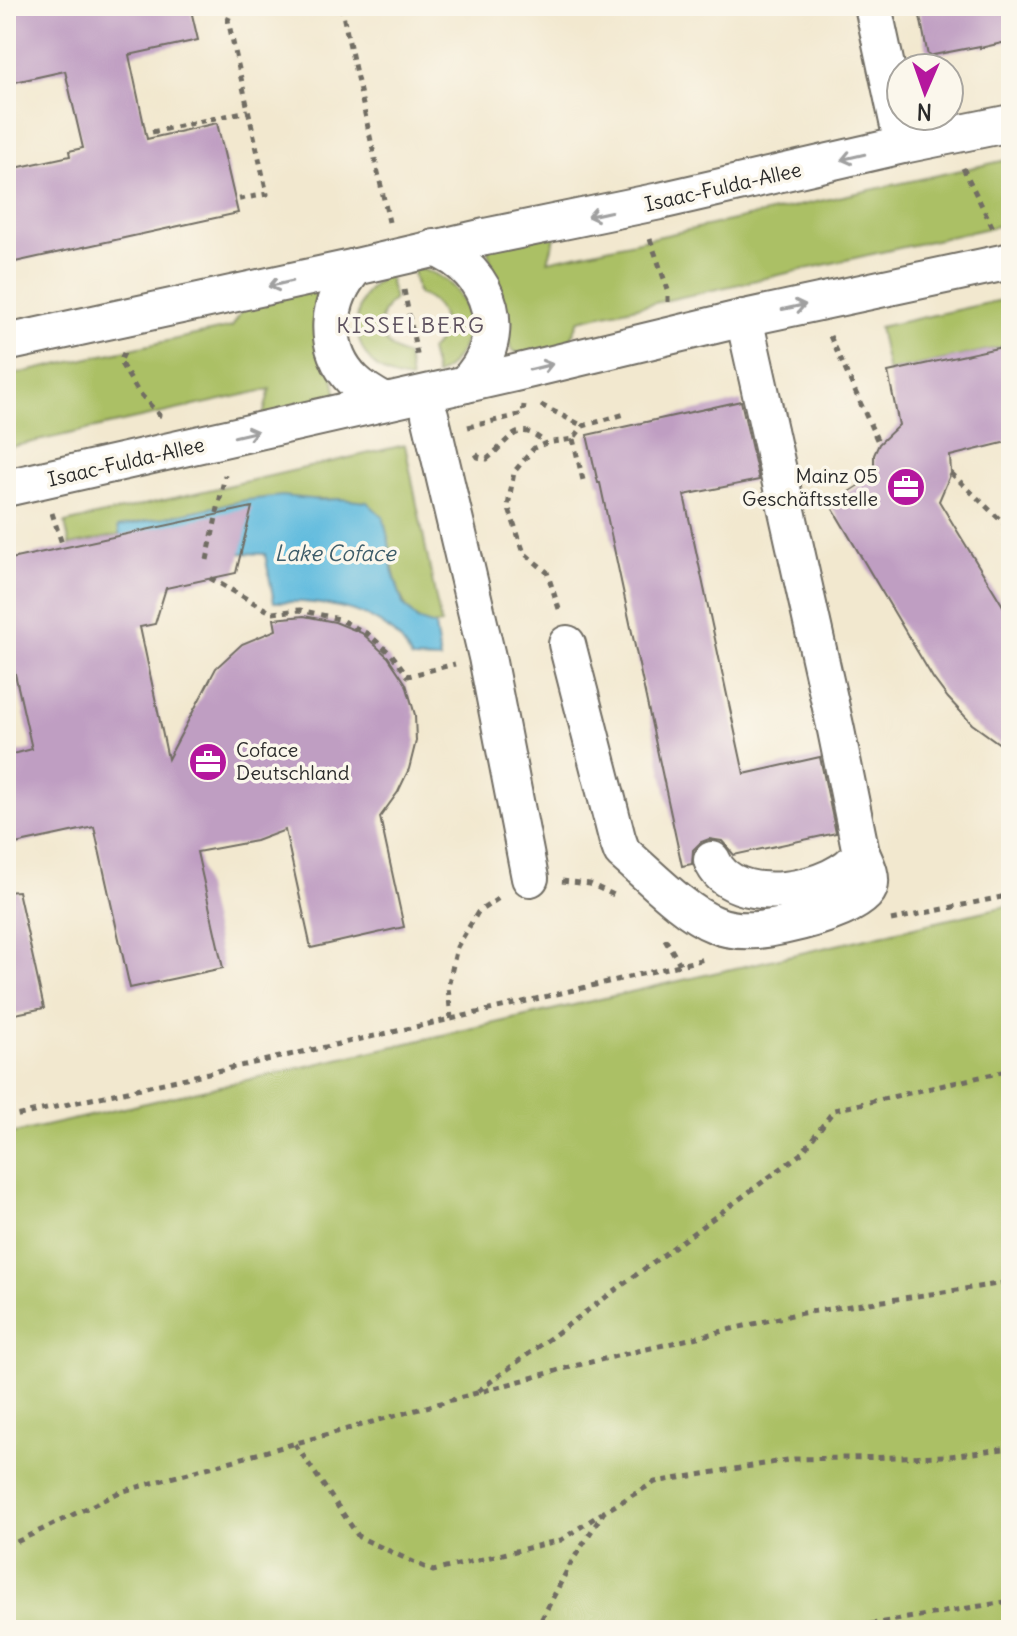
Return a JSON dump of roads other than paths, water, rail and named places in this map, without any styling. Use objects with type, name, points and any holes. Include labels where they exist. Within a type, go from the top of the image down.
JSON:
[{"type":"street","points":[[873,6],[903,145]]},
{"type":"street","name":"Isaac-Fulda-Allee","points":[[6,343],[1011,123]]},
{"type":"street","points":[[434,248],[468,268],[480,284],[491,312],[487,352],[479,369],[465,384]]},
{"type":"street","name":"Isaac-Fulda-Allee","points":[[6,488],[744,318],[1000,251]]},
{"type":"street","points":[[356,267],[343,283],[335,302],[331,322],[333,342],[351,379],[385,402]]},
{"type":"street","points":[[567,644],[622,852],[699,916],[726,928],[758,930],[787,924],[841,909],[864,897],[871,885],[869,873],[861,853],[744,318]]},
{"type":"street","points":[[430,415],[487,657],[530,878]]},
{"type":"street","points":[[712,860],[715,868],[733,884],[745,888],[782,890],[833,877],[847,870],[861,853]]},
{"type":"water","name":"Lake Coface","points":[[282,496],[367,502],[383,517],[392,569],[403,604],[417,620],[435,626],[440,660],[412,659],[402,642],[386,627],[356,612],[323,604],[274,602],[265,554],[240,553],[129,575],[118,527],[247,500]]},
{"type":"place","name":"Mainz 05 Geschäftsstelle","points":[[906,487]]},
{"type":"place","name":"Coface Deutschland","points":[[208,762]]},
{"type":"district","name":"KISSELBERG","points":[[411,325]]}]
